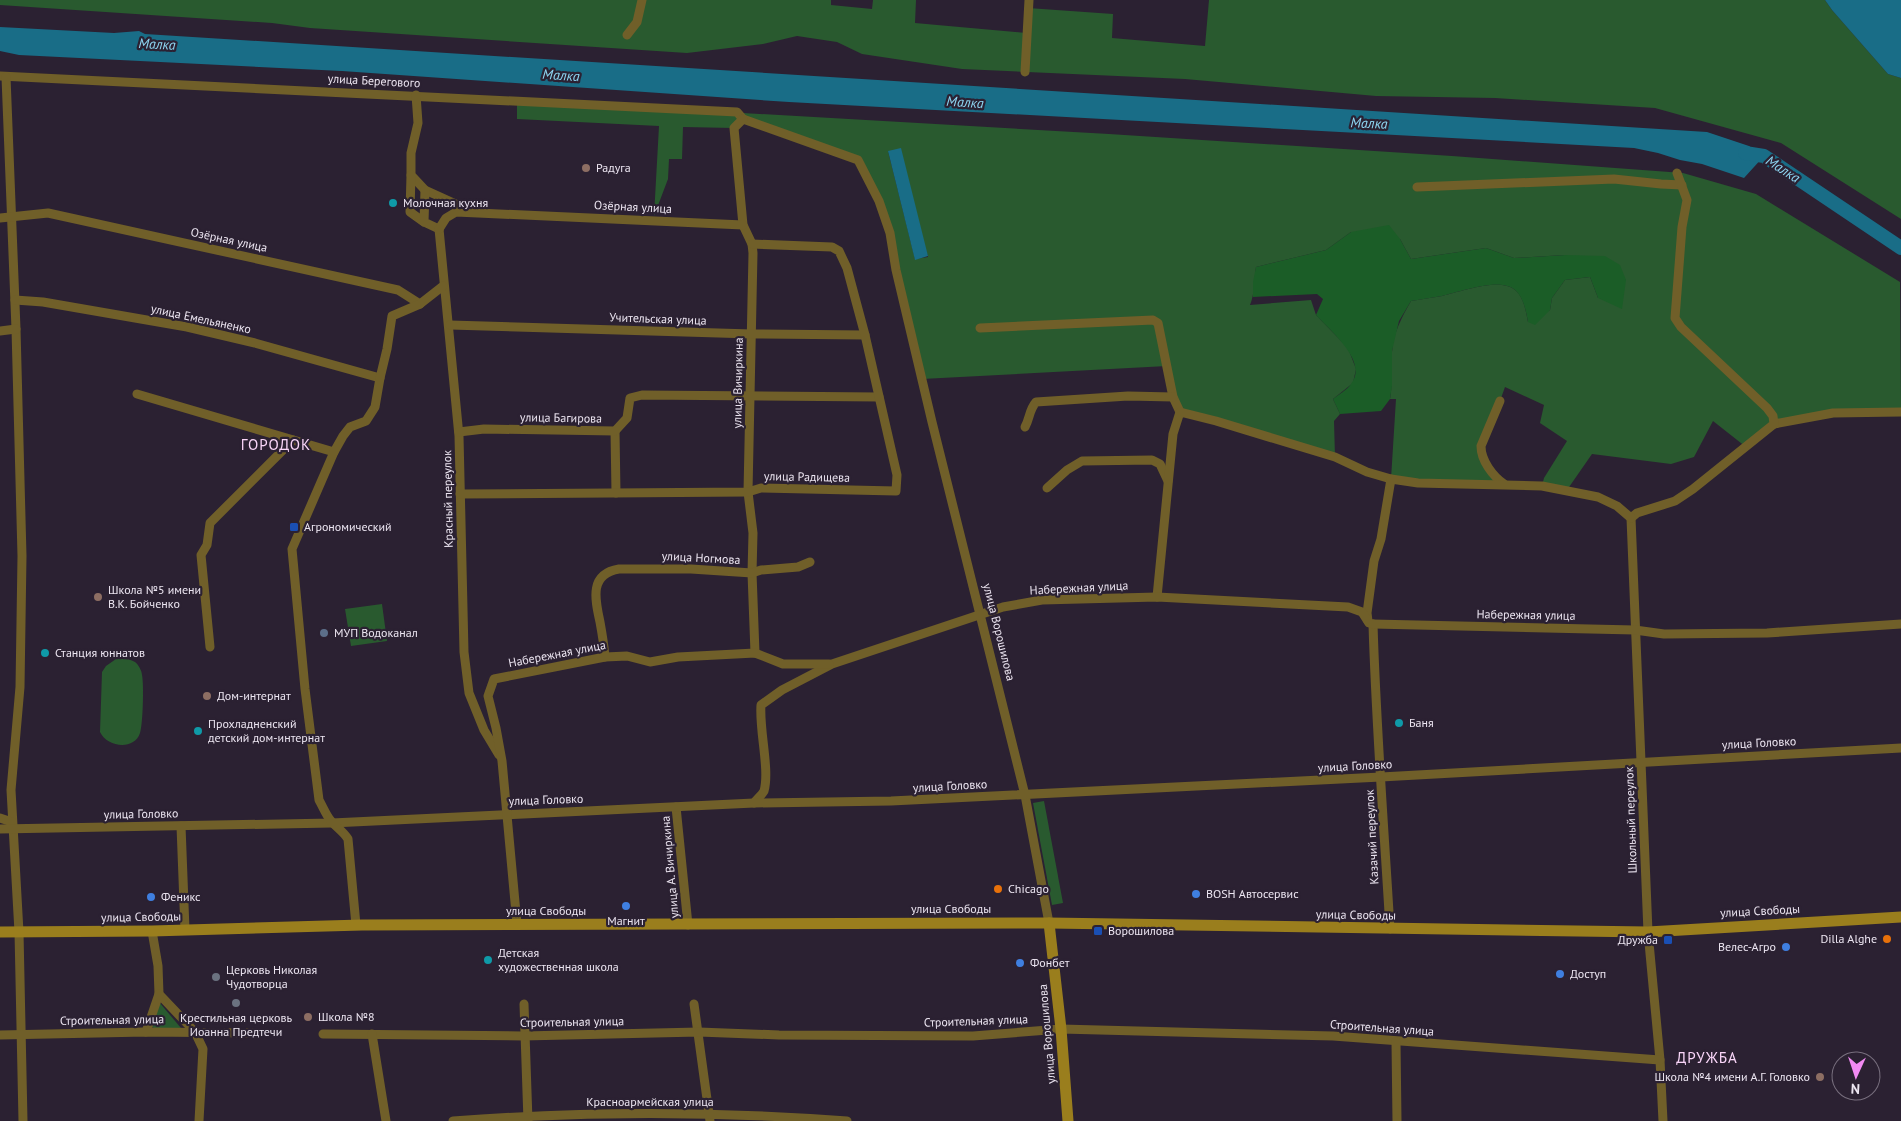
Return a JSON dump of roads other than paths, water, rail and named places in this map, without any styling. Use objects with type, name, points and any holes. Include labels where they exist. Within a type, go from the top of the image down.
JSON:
[{"type":"main road","name":"улица Свободы","points":[[0,932],[152,931],[356,925],[1049,923],[1648,932],[1901,916]]},
{"type":"main road","name":"улица Ворошилова","points":[[1049,923],[1061,1029],[1068,1121]]},
{"type":"street","points":[[627,35],[637,22],[642,0]]},
{"type":"street","points":[[1025,72],[1029,0]]},
{"type":"street","points":[[3,77],[15,300],[22,556],[20,687],[11,790],[19,932],[23,1121]]},
{"type":"street","name":"улица Берегового","points":[[3,77],[416,95],[737,112],[743,119],[858,160]]},
{"type":"street","points":[[416,95],[418,123],[412,153],[410,212],[424,222],[439,229]]},
{"type":"street","name":"улица Вичиркина","points":[[743,119],[734,128],[743,225],[752,244],[748,492],[753,533],[752,573],[755,653]]},
{"type":"street","name":"улица Ворошилова","points":[[858,160],[879,201],[890,233],[896,270],[1025,795],[1049,923]]},
{"type":"street","points":[[1677,173],[1687,200],[1682,227],[1675,318],[1681,327],[1767,408],[1773,416],[1774,424]]},
{"type":"street","points":[[411,175],[425,190],[475,213]]},
{"type":"street","points":[[1417,187],[1614,179],[1682,185]]},
{"type":"street","points":[[424,222],[425,190]]},
{"type":"street","name":"Озёрная улица","points":[[439,229],[446,218],[456,212],[743,225]]},
{"type":"street","name":"Озёрная улица","points":[[0,218],[48,213],[398,290],[420,304]]},
{"type":"street","name":"Красный переулок","points":[[439,229],[443,286],[450,325],[459,432],[464,652],[469,693],[484,730],[502,761]]},
{"type":"street","name":"улица Радищева","points":[[460,494],[748,492],[761,488],[896,491],[897,475],[866,335],[844,261],[839,251],[832,247],[752,244]]},
{"type":"street","points":[[356,925],[348,839],[324,812],[319,800],[305,689],[292,549],[334,452],[343,436],[350,427],[366,421],[375,406],[392,316],[420,304],[443,286]]},
{"type":"street","name":"улица Емельяненко","points":[[15,300],[43,302],[187,327],[255,343],[380,378]]},
{"type":"street","points":[[980,328],[1153,320],[1158,323],[1173,397],[1180,412],[1173,434],[1157,597]]},
{"type":"street","name":"Учительская улица","points":[[450,325],[752,334],[866,335]]},
{"type":"street","points":[[0,331],[16,328]]},
{"type":"street","points":[[138,394],[334,452]]},
{"type":"street","name":"улица Багирова","points":[[459,432],[484,429],[615,431],[627,418],[628,402],[630,398],[635,396],[879,397]]},
{"type":"street","points":[[1025,427],[1029,420],[1030,408],[1036,402],[1128,396],[1173,397]]},
{"type":"street","points":[[1500,401],[1481,446],[1481,454],[1495,478],[1504,484]]},
{"type":"street","points":[[1180,412],[1335,457],[1367,472],[1391,479],[1418,483],[1478,486],[1504,484],[1542,486],[1598,498],[1617,506],[1631,518],[1637,513],[1675,502],[1774,424],[1833,413],[1901,412]]},
{"type":"street","points":[[615,431],[616,493]]},
{"type":"street","points":[[210,647],[201,555],[207,545],[210,523],[293,440]]},
{"type":"street","points":[[1047,488],[1067,470],[1082,461],[1152,460],[1160,464],[1168,481]]},
{"type":"street","name":"Казачий переулок","points":[[1390,929],[1382,777],[1371,623],[1368,613],[1374,560],[1381,539],[1391,479]]},
{"type":"street","name":"Школьный переулок","points":[[1631,518],[1648,932],[1660,1060],[1663,1121]]},
{"type":"street","name":"улица Ногмова","points":[[605,656],[594,597],[604,574],[620,569],[691,569],[752,573],[761,570],[798,567],[810,562]]},
{"type":"street","name":"Набережная улица","points":[[754,803],[764,793],[765,777],[760,705],[782,690],[832,664],[980,614],[1003,607],[1042,600],[1157,597],[1348,607],[1362,612],[1371,623],[1635,630],[1664,634],[1767,633],[1901,624]]},
{"type":"street","name":"Набережная улица","points":[[494,679],[605,656],[626,656],[641,661],[656,662],[678,658],[755,653],[783,664],[832,664]]},
{"type":"street","name":"Красный переулок","points":[[494,679],[488,696],[502,761],[518,924]]},
{"type":"street","name":"улица Головко","points":[[0,829],[12,825],[181,826],[332,822],[754,803],[891,801],[1382,777],[1641,761],[1901,748]]},
{"type":"street","name":"улица А. Вичиркина","points":[[676,807],[688,925]]},
{"type":"street","points":[[0,818],[12,825]]},
{"type":"street","points":[[181,826],[185,930]]},
{"type":"street","points":[[146,1032],[159,994],[158,966],[152,931]]},
{"type":"street","points":[[159,994],[195,1032],[203,1049],[199,1121]]},
{"type":"street","points":[[524,1004],[528,1118]]},
{"type":"street","points":[[694,1004],[710,1117]]},
{"type":"street","name":"Строительная улица","points":[[323,1034],[524,1036],[699,1032],[779,1035],[973,1036],[1061,1029],[1333,1036],[1660,1060]]},
{"type":"street","name":"Строительная улица","points":[[0,1035],[146,1032],[254,1033]]},
{"type":"street","points":[[372,1034],[386,1121]]},
{"type":"street","points":[[1396,1042],[1397,1121]]},
{"type":"street","name":"Красноармейская улица","points":[[453,1121],[528,1118],[710,1117],[847,1121]]},
{"type":"water","points":[[1825,0],[1901,0],[1901,78],[1888,74]]},
{"type":"water","points":[[0,27],[114,33],[139,31],[145,34],[1707,132],[1749,146],[1764,156],[1744,178],[1702,164],[1634,148],[789,102],[342,71],[19,55],[0,51]]},
{"type":"water","points":[[901,148],[928,256],[915,260],[888,151]]},
{"type":"waterway","name":"Малка","points":[[1745,153],[1764,156],[1901,248]]},
{"type":"place","name":"Радуга","points":[[586,168]]},
{"type":"place","name":"Молочная кухня","points":[[393,203]]},
{"type":"place","name":"Агрономический","points":[[294,527]]},
{"type":"place","name":"Школа №5 имени В.К. Бойченко","points":[[98,597]]},
{"type":"place","name":"МУП Водоканал","points":[[324,633]]},
{"type":"place","name":"Станция юннатов","points":[[45,653]]},
{"type":"place","name":"Дом-интернат","points":[[207,696]]},
{"type":"place","name":"Баня","points":[[1399,723]]},
{"type":"place","name":"Прохладненский детский дом-интернат","points":[[198,731]]},
{"type":"place","name":"Chicago","points":[[998,889]]},
{"type":"place","name":"BOSH Автосервис","points":[[1196,894]]},
{"type":"place","name":"Феникс","points":[[151,897]]},
{"type":"place","name":"Магнит","points":[[626,906]]},
{"type":"place","name":"Ворошилова","points":[[1098,931]]},
{"type":"place","name":"Dilla Alghe","points":[[1887,939]]},
{"type":"place","name":"Дружба","points":[[1668,940]]},
{"type":"place","name":"Велес-Агро","points":[[1786,947]]},
{"type":"place","name":"Детская художественная школа","points":[[488,960]]},
{"type":"place","name":"Фонбет","points":[[1020,963]]},
{"type":"place","name":"Доступ","points":[[1560,974]]},
{"type":"place","name":"Церковь Николая Чудотворца","points":[[216,977]]},
{"type":"place","name":"Крестильная церковь Иоанна Предтечи","points":[[236,1003]]},
{"type":"place","name":"Школа №8","points":[[308,1017]]},
{"type":"place","name":"Школа №4 имени А.Г. Головко","points":[[1820,1077]]},
{"type":"district","name":"ГОРОДОК","points":[[276,445]]},
{"type":"district","name":"ДРУЖБА","points":[[1707,1058]]}]
